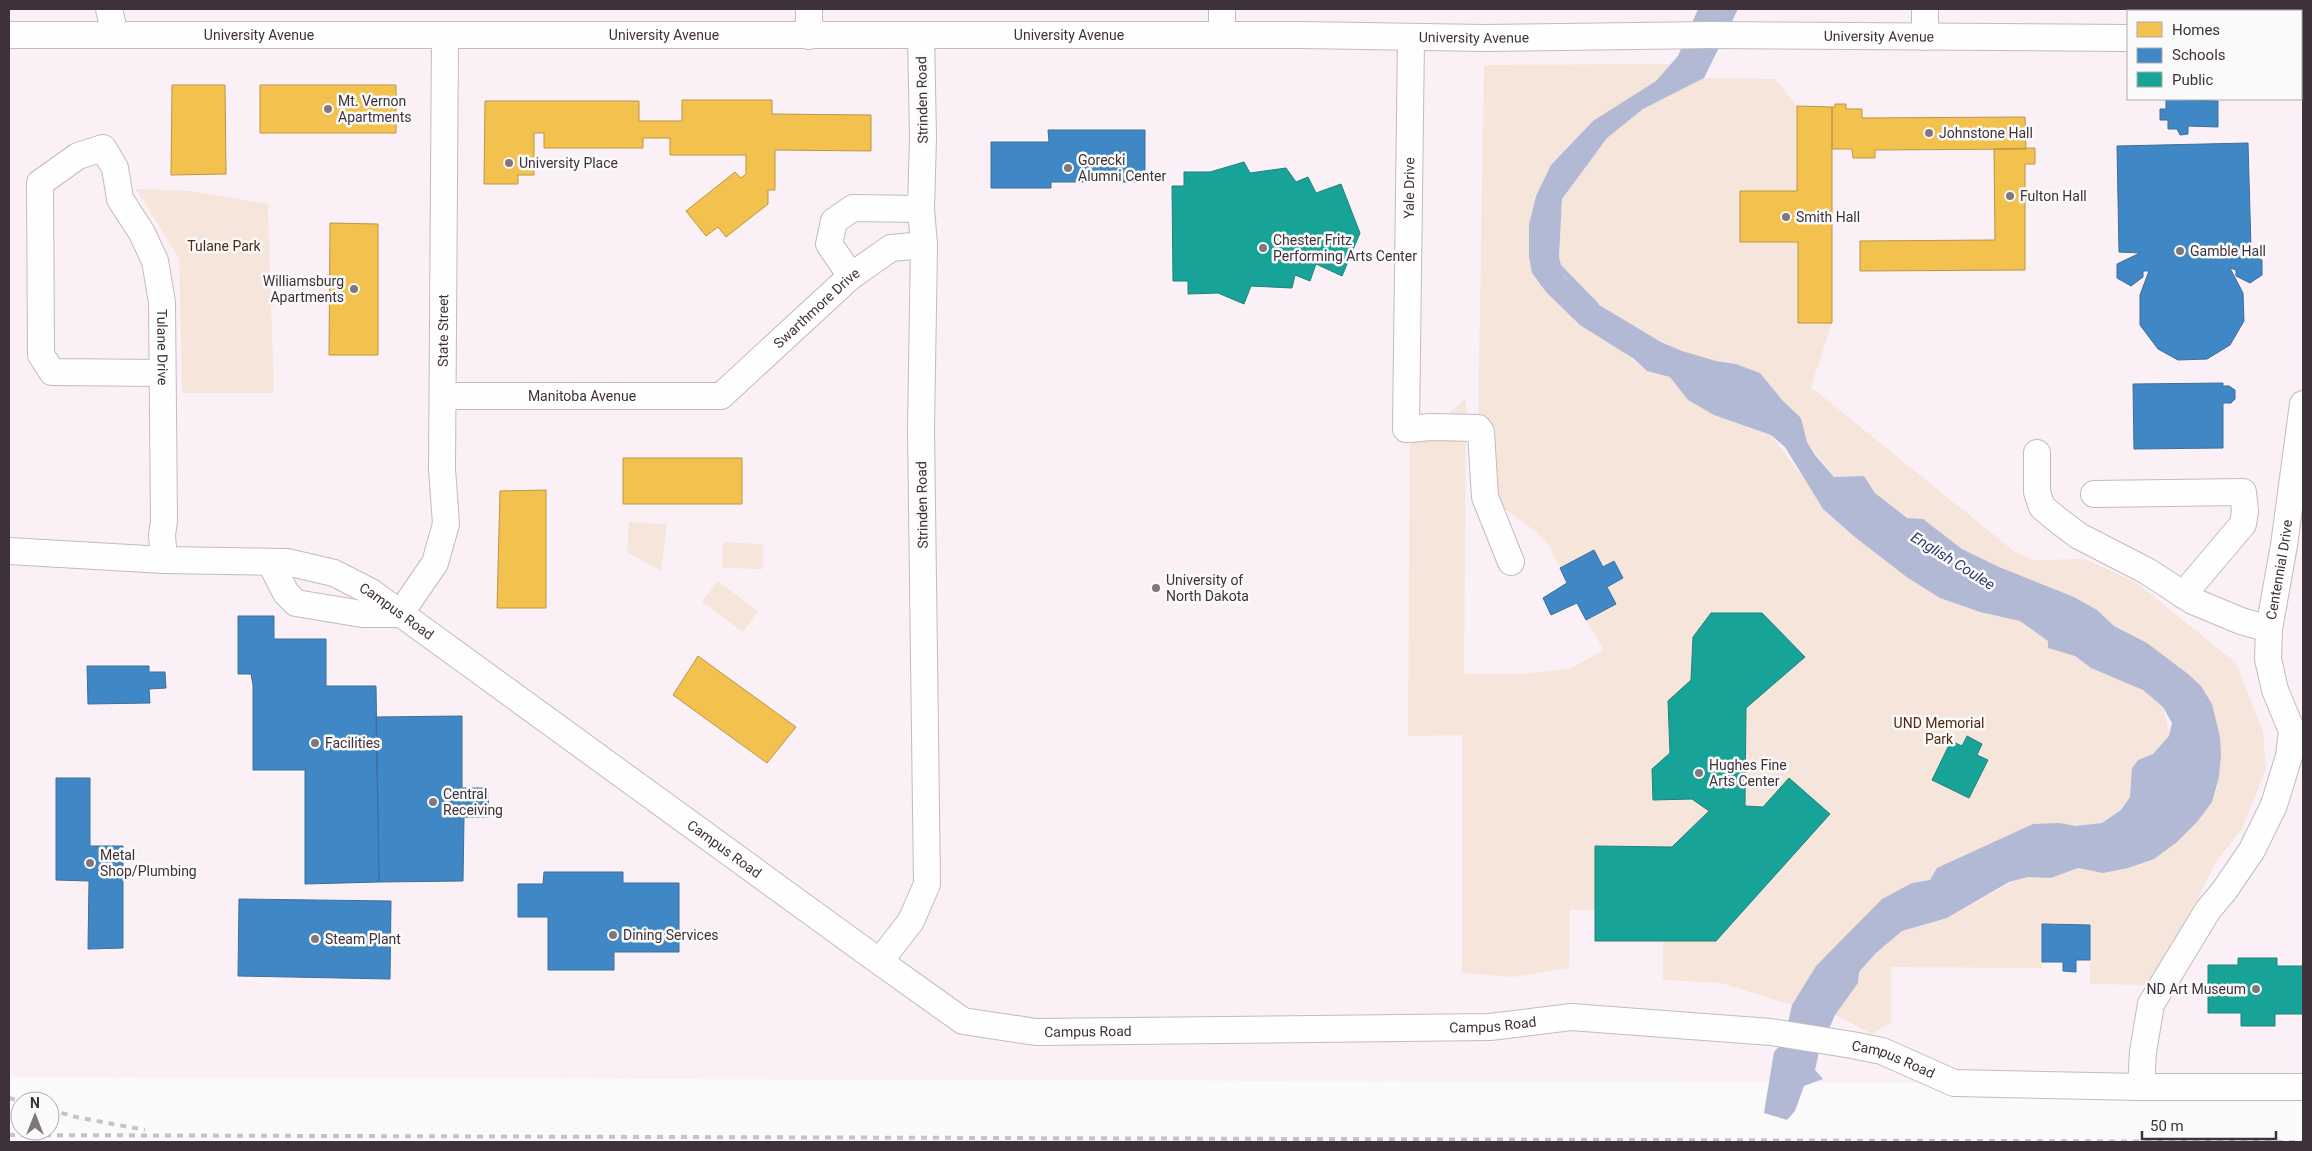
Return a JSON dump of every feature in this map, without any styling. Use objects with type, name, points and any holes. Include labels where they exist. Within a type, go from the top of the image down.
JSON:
[{"type":"street","points":[[109,9],[115,35]]},
{"type":"street","points":[[809,9],[809,36]]},
{"type":"street","points":[[1222,9],[1222,35]]},
{"type":"street","points":[[1925,9],[1925,38]]},
{"type":"street","name":"University Avenue","points":[[9,35],[1222,35],[1546,38],[1709,35],[2127,38]]},
{"type":"street","name":"State Street","points":[[400,614],[435,563],[446,524],[442,470],[445,35]]},
{"type":"street","name":"Strinden Road","points":[[880,961],[911,921],[927,884],[921,430],[924,245],[920,210],[923,137],[921,35]]},
{"type":"street","name":"Yale Drive","points":[[1411,37],[1408,429],[1430,427],[1478,428],[1481,432],[1485,497],[1511,562]]},
{"type":"street","name":"Tulane Drive","points":[[162,373],[52,372],[41,355],[40,183],[78,156],[103,148],[115,168],[120,199],[142,233],[155,261],[162,302],[164,521],[162,535],[164,560]]},
{"type":"street","points":[[851,276],[829,244],[834,221],[853,208],[920,210]]},
{"type":"street","name":"Swarthmore Drive","points":[[721,396],[851,276],[892,248],[924,245]]},
{"type":"street","name":"Manitoba Avenue","points":[[443,396],[721,396]]},
{"type":"street","name":"Centennial Drive","points":[[2142,1087],[2143,1052],[2151,1004],[2208,910],[2224,891],[2252,850],[2280,789],[2289,756],[2292,731],[2276,690],[2268,659],[2269,628],[2284,545],[2303,404]]},
{"type":"street","points":[[2037,453],[2037,492],[2042,507],[2079,536],[2147,571],[2184,595],[2241,621],[2269,628]]},
{"type":"street","points":[[2094,494],[2243,492],[2245,511],[2243,524],[2184,595]]},
{"type":"street","name":"Campus Road","points":[[9,551],[164,560],[287,562],[334,573],[371,592],[963,1021],[1036,1032],[1490,1027],[1571,1017],[1772,1032],[1852,1045],[1882,1051],[1954,1083],[2142,1087],[2303,1087]]},
{"type":"street","points":[[270,562],[286,593],[296,603],[310,607],[362,614],[400,614]]},
{"type":"shaded area","name":"University of North Dakota","points":[[9,9],[2303,9],[2303,1087],[1954,1083],[9,1077]]},
{"type":"green space","name":"UND Memorial Park","points":[[1671,64],[1529,225],[1532,274],[1546,292],[1647,371],[1670,377],[1738,422],[1771,435],[1808,484],[1823,509],[1856,538],[1908,578],[1940,598],[1980,612],[2020,621],[2091,668],[2143,690],[2163,707],[2170,736],[2153,754],[2138,760],[2130,797],[2121,810],[2102,823],[2008,836],[1930,880],[1912,883],[1816,966],[1792,1005],[1721,983],[1663,980],[1663,941],[1716,941],[1830,814],[1789,778],[1763,807],[1745,806],[1746,708],[1805,657],[1762,613],[1711,613],[1693,637],[1691,680],[1668,701],[1670,753],[1653,800],[1692,799],[1709,811],[1672,847],[1596,846],[1595,910],[1570,910],[1569,968],[1513,977],[1462,973],[1462,735],[1408,736],[1410,436],[1437,424],[1466,398],[1464,674],[1524,674],[1571,668],[1604,650],[1586,620],[1616,604],[1607,587],[1623,578],[1614,562],[1603,567],[1594,550],[1560,568],[1548,544],[1535,531],[1490,498],[1478,428],[1484,65]]},
{"type":"green space","points":[[1704,78],[1775,79],[1797,106],[1797,191],[1740,191],[1740,242],[1798,242],[1798,323],[1832,323],[1811,387],[2015,552],[2033,560],[2085,559],[2137,583],[2236,663],[2263,732],[2266,768],[2242,829],[2216,862],[2172,950],[2151,985],[2090,984],[2090,925],[2043,924],[2042,968],[1891,967],[1891,1022],[1872,1034],[1835,1015],[1858,983],[1859,972],[1876,953],[1902,931],[1947,918],[2014,881],[2028,877],[2051,878],[2078,868],[2103,873],[2212,802],[2219,777],[2221,756],[2147,643],[2114,626],[2097,610],[2074,597],[1999,567],[1962,549],[1923,519],[1907,518],[1875,493],[1864,476],[1835,477],[1807,442],[1801,418],[1783,401],[1760,373],[1736,364],[1716,361],[1682,351],[1606,315],[1564,277],[1559,257],[1562,199],[1607,138],[1643,109]]},
{"type":"green space","name":"Tulane Park","points":[[136,189],[190,191],[268,204],[274,393],[182,393],[179,258]]},
{"type":"green space","points":[[629,522],[667,524],[661,571],[627,552]]},
{"type":"green space","points":[[723,542],[763,544],[763,569],[722,568]]},
{"type":"green space","points":[[718,581],[758,611],[743,632],[702,602]]},
{"type":"water","points":[[1698,9],[1738,9],[1704,78],[1643,109],[1607,138],[1562,199],[1559,257],[1564,277],[1594,302],[1661,342],[1682,351],[1716,361],[1736,364],[1760,373],[1783,401],[1801,418],[1807,442],[1815,455],[1834,477],[1864,476],[1875,493],[1907,518],[1923,519],[1962,549],[1999,567],[2074,597],[2097,610],[2114,626],[2147,643],[2201,686],[2212,704],[2220,737],[2219,777],[2212,802],[2197,822],[2177,842],[2154,859],[2128,868],[2103,873],[2078,868],[2051,878],[2028,877],[2009,882],[1947,918],[1902,931],[1876,953],[1859,972],[1858,983],[1835,1015],[1819,1052],[1815,1070],[1823,1079],[1804,1086],[1795,1111],[1787,1120],[1764,1113],[1774,1052],[1784,1041],[1792,1005],[1816,966],[1882,899],[1912,883],[1930,880],[1937,868],[2033,824],[2059,823],[2076,826],[2102,823],[2121,810],[2130,797],[2132,768],[2138,760],[2153,754],[2169,736],[2172,723],[2163,707],[2143,690],[2091,668],[2075,656],[2048,648],[2048,641],[2020,621],[1980,612],[1940,598],[1908,578],[1856,538],[1823,509],[1785,447],[1771,435],[1714,415],[1688,400],[1670,377],[1647,371],[1634,359],[1580,325],[1546,292],[1532,273],[1529,257],[1529,225],[1536,196],[1551,165],[1593,121],[1656,81],[1678,56]]},
{"type":"building: Homes","points":[[172,85],[225,85],[226,174],[171,175]]},
{"type":"building: Homes","name":"Mt. Vernon Apartments","points":[[260,85],[396,85],[396,133],[260,133]]},
{"type":"building: Homes","name":"University Place","points":[[682,100],[772,100],[772,114],[871,115],[871,151],[775,150],[775,190],[768,190],[768,204],[726,237],[718,227],[706,236],[686,211],[735,172],[741,178],[746,174],[746,155],[670,155],[670,138],[643,138],[643,148],[544,148],[544,133],[534,133],[534,175],[518,175],[518,184],[484,184],[485,101],[639,101],[639,121],[682,121]]},
{"type":"building: Homes","name":"Johnstone Hall","points":[[1835,104],[1846,104],[1846,109],[1862,109],[1862,118],[2025,117],[2026,149],[1875,150],[1875,158],[1853,158],[1852,149],[1832,149],[1832,107],[1835,107]]},
{"type":"building: Homes","name":"Smith Hall","points":[[1797,106],[1832,107],[1832,323],[1798,323],[1798,242],[1740,242],[1740,191],[1797,191]]},
{"type":"building: Homes","name":"Fulton Hall","points":[[2035,148],[2035,164],[2025,164],[2025,270],[1860,271],[1860,241],[1995,240],[1994,149]]},
{"type":"building: Homes","name":"Williamsburg Apartments","points":[[330,223],[378,224],[378,355],[329,355]]},
{"type":"building: Homes","points":[[623,458],[742,458],[742,504],[623,504]]},
{"type":"building: Homes","points":[[546,490],[546,608],[497,608],[500,491]]},
{"type":"building: Homes","points":[[698,656],[796,727],[767,763],[673,695]]},
{"type":"building: Schools","points":[[2166,100],[2218,101],[2218,127],[2188,126],[2188,134],[2180,135],[2177,129],[2168,129],[2168,120],[2160,120],[2160,109],[2166,109]]},
{"type":"building: Schools","name":"Gorecki Alumni Center","points":[[1048,130],[1145,130],[1145,182],[1051,182],[1051,188],[991,188],[991,142],[1049,142]]},
{"type":"building: Schools","name":"Gamble Hall","points":[[2248,143],[2251,249],[2241,249],[2244,256],[2248,253],[2262,260],[2262,275],[2250,283],[2236,276],[2236,270],[2230,268],[2243,293],[2244,321],[2230,345],[2207,359],[2178,360],[2158,349],[2140,325],[2140,295],[2149,271],[2143,271],[2143,277],[2131,286],[2117,278],[2117,264],[2140,253],[2119,252],[2117,146]]},
{"type":"building: Schools","points":[[2223,383],[2223,386],[2229,386],[2235,390],[2235,399],[2231,403],[2223,403],[2223,448],[2134,449],[2133,384]]},
{"type":"building: Schools","points":[[1594,550],[1603,567],[1614,561],[1623,578],[1607,587],[1616,604],[1586,620],[1577,603],[1551,615],[1543,598],[1567,583],[1560,568]]},
{"type":"building: Schools","name":"Facilities","points":[[238,616],[274,616],[274,639],[326,639],[326,686],[376,686],[379,882],[305,884],[305,770],[253,770],[253,685],[251,674],[238,674]]},
{"type":"building: Schools","points":[[87,666],[149,666],[149,672],[165,672],[166,688],[149,689],[150,703],[88,704]]},
{"type":"building: Schools","name":"Central Receiving","points":[[462,716],[462,788],[488,788],[489,817],[464,817],[463,881],[379,882],[376,717]]},
{"type":"building: Schools","name":"Metal Shop/Plumbing","points":[[56,778],[90,778],[90,846],[123,846],[123,948],[88,949],[89,881],[56,880]]},
{"type":"building: Schools","name":"Dining Services","points":[[544,872],[623,872],[623,883],[679,883],[679,952],[614,952],[614,970],[548,970],[548,917],[518,917],[518,884],[543,884]]},
{"type":"building: Schools","name":"Steam Plant","points":[[239,899],[391,901],[390,979],[238,976]]},
{"type":"building: Schools","points":[[2042,924],[2090,925],[2090,960],[2076,960],[2076,972],[2063,971],[2063,962],[2042,962]]},
{"type":"building: Public","name":"Chester Fritz Performing Arts Center","points":[[1244,162],[1250,173],[1286,168],[1296,182],[1308,177],[1316,193],[1341,184],[1360,233],[1342,276],[1316,264],[1310,281],[1295,275],[1292,288],[1251,286],[1244,304],[1218,293],[1188,294],[1188,281],[1173,281],[1172,186],[1184,186],[1184,172],[1210,172]]},
{"type":"building: Public","name":"Hughes Fine Arts Center","points":[[1711,613],[1762,613],[1805,657],[1746,708],[1745,806],[1763,807],[1789,778],[1830,814],[1716,941],[1595,941],[1595,846],[1672,847],[1709,811],[1692,799],[1653,800],[1652,769],[1670,753],[1668,701],[1691,680],[1693,637]]},
{"type":"building: Public","points":[[1967,736],[1982,744],[1977,755],[1988,760],[1969,798],[1932,780],[1951,741],[1962,746]]},
{"type":"building: Public","name":"ND Art Museum","points":[[2238,958],[2277,958],[2277,966],[2303,966],[2303,1014],[2275,1014],[2275,1026],[2241,1026],[2241,1013],[2208,1013],[2208,965],[2238,965]]},
{"type":"waterway","name":"English Coulee","points":[[1559,267],[1596,305]]},
{"type":"railway","points":[[60,1113],[145,1130]]},
{"type":"railway","points":[[9,1135],[2303,1142]]},
{"type":"place","name":"Mt. Vernon Apartments","points":[[328,109]]},
{"type":"place","name":"Johnstone Hall","points":[[1929,133]]},
{"type":"place","name":"University Place","points":[[509,163]]},
{"type":"place","name":"Gorecki Alumni Center","points":[[1068,168]]},
{"type":"place","name":"Fulton Hall","points":[[2010,196]]},
{"type":"place","name":"Smith Hall","points":[[1786,217]]},
{"type":"place","name":"Chester Fritz Performing Arts Center","points":[[1263,248]]},
{"type":"place","name":"Gamble Hall","points":[[2180,251]]},
{"type":"place","name":"Williamsburg Apartments","points":[[354,289]]},
{"type":"place","name":"University of North Dakota","points":[[1156,588]]},
{"type":"place","name":"Facilities","points":[[315,743]]},
{"type":"place","name":"Hughes Fine Arts Center","points":[[1699,773]]},
{"type":"place","name":"Central Receiving","points":[[433,802]]},
{"type":"place","name":"Metal Shop/Plumbing","points":[[90,863]]},
{"type":"place","name":"Dining Services","points":[[613,935]]},
{"type":"place","name":"Steam Plant","points":[[315,939]]},
{"type":"place","name":"ND Art Museum","points":[[2256,989]]}]
